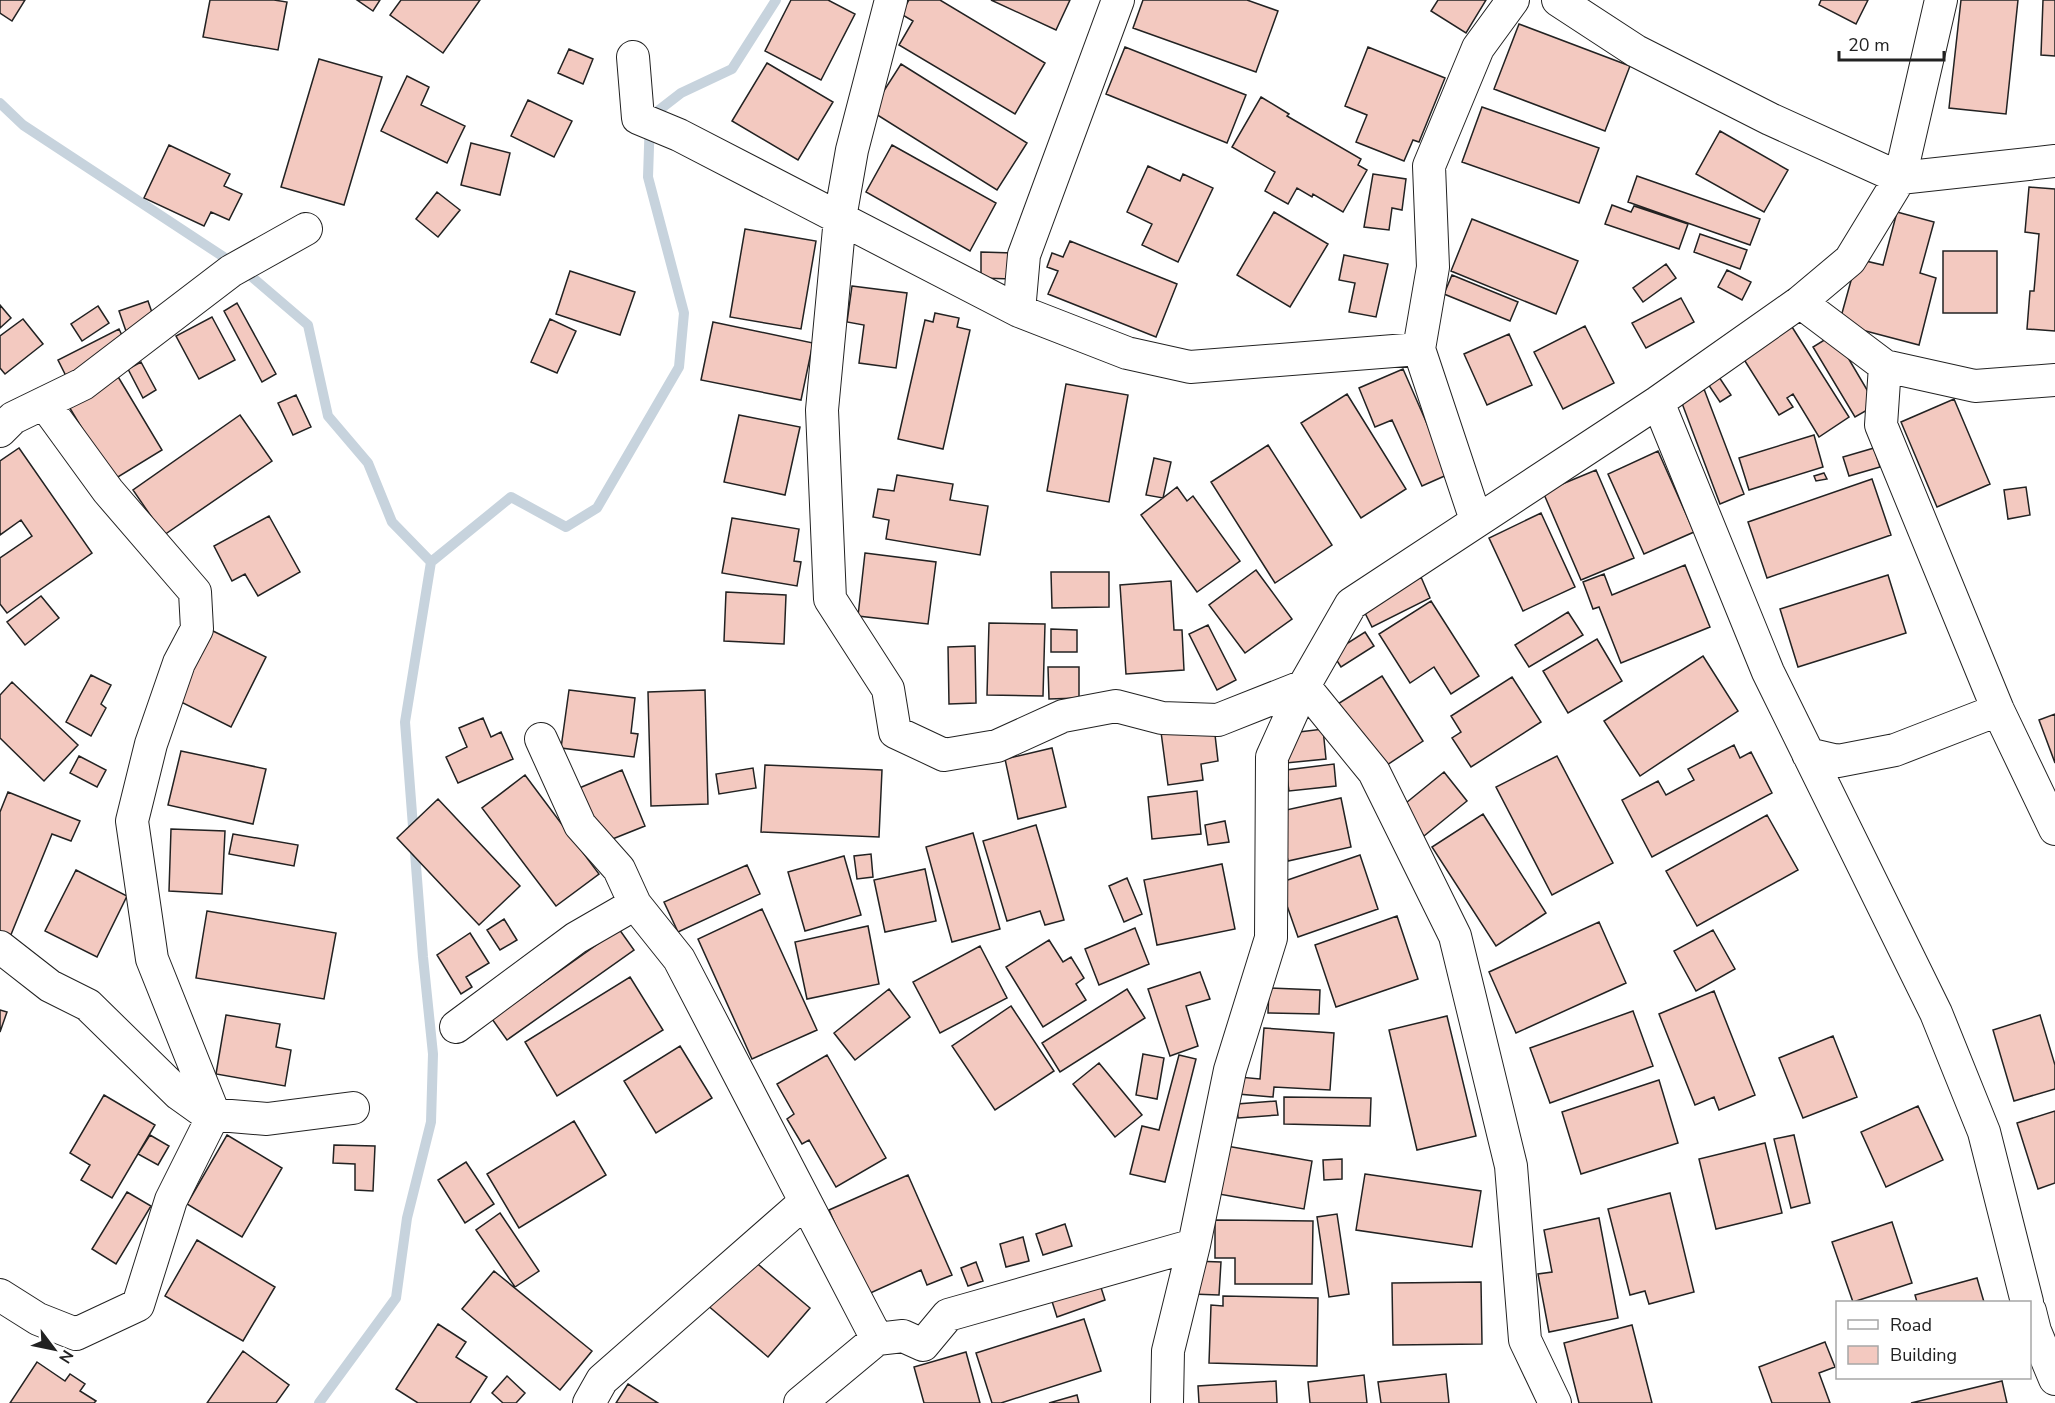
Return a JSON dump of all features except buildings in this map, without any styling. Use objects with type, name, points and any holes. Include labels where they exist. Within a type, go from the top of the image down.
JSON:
[{"type":"street","points":[[891,0],[852,150],[840,218],[822,410],[830,599],[888,689],[895,732],[944,755],[997,746],[1063,716],[1116,706],[1162,718],[1218,720],[1304,686]]},
{"type":"street","points":[[1019,311],[1024,255],[1118,0]]},
{"type":"street","points":[[1476,520],[1419,349],[1433,267],[1429,166],[1478,48],[1513,0]]},
{"type":"street","points":[[1558,0],[1636,51],[1770,119],[1900,178],[2055,161]]},
{"type":"street","points":[[1167,1403],[1168,1351],[1194,1245],[1230,1070],[1271,938],[1272,757],[1304,686],[1351,604],[1658,402],[1800,302],[1850,260],[1900,178],[1941,0]]},
{"type":"street","points":[[633,57],[638,118],[679,135],[1019,311],[1127,353],[1190,367],[1419,349]]},
{"type":"street","points":[[4,414],[44,403],[83,384],[231,271],[306,229]]},
{"type":"street","points":[[1800,302],[1885,366],[1975,386],[2055,380]]},
{"type":"street","points":[[1885,366],[1881,426],[1998,710],[2055,829]]},
{"type":"street","points":[[1658,402],[1768,672],[1936,1013],[1984,1132],[2027,1301]]},
{"type":"street","points":[[0,1295],[38,1319],[76,1334],[138,1305],[171,1200],[214,1114],[152,959],[132,821],[151,744],[179,663],[197,629],[195,592],[108,491],[44,403]]},
{"type":"street","points":[[1304,686],[1374,772],[1455,936],[1511,1166],[1525,1340],[1555,1403]]},
{"type":"street","points":[[1808,754],[1838,761],[1895,750],[1998,710]]},
{"type":"street","points":[[541,739],[580,825],[619,869],[635,904],[679,959],[877,1339]]},
{"type":"street","points":[[456,1027],[576,938],[635,904]]},
{"type":"street","points":[[0,947],[50,986],[88,1005],[179,1094],[207,1114],[267,1119],[353,1108]]},
{"type":"street","points":[[589,1403],[602,1380],[805,1202]]},
{"type":"street","points":[[800,1403],[877,1339],[903,1336],[923,1345],[948,1316],[1194,1245]]},
{"type":"street","points":[[2031,1315],[2035,1331],[2055,1378]]},
{"type":"waterway","points":[[319,1403],[396,1298],[407,1218],[431,1122],[433,1054],[423,957],[405,722],[431,562],[511,497],[566,527],[597,508],[679,367],[684,313],[648,177],[650,117],[681,93],[732,69],[776,0]]},
{"type":"waterway","points":[[0,103],[23,125],[245,271],[308,325],[328,416],[368,463],[392,522],[431,562]]}]
